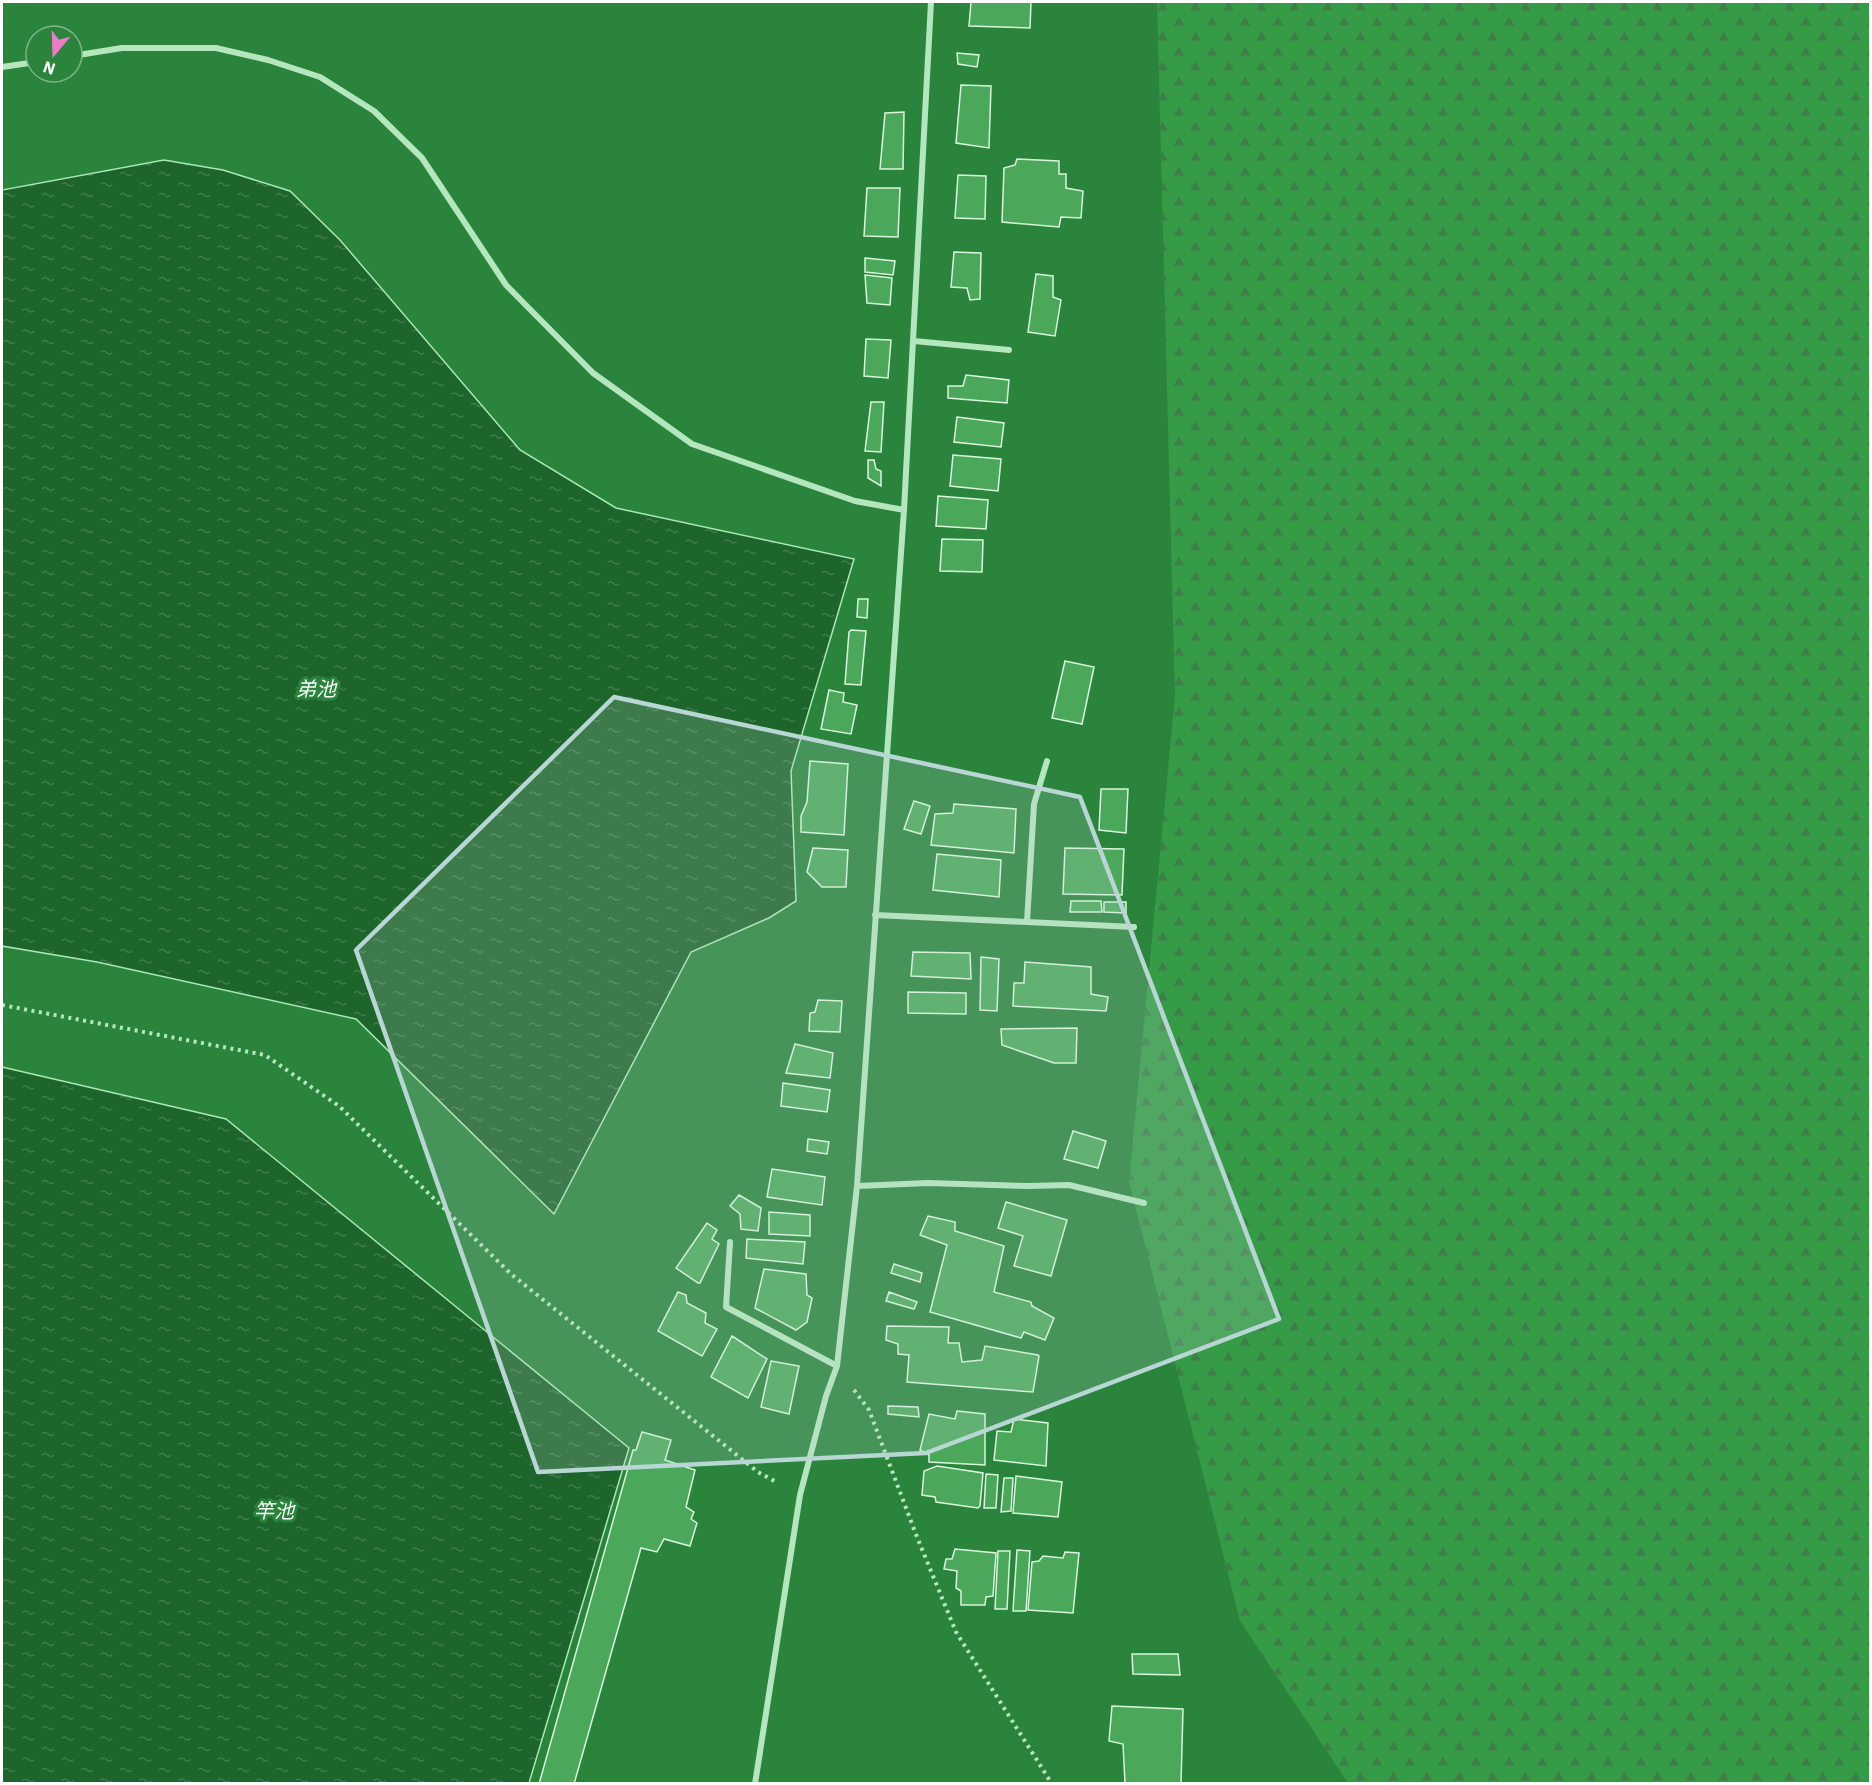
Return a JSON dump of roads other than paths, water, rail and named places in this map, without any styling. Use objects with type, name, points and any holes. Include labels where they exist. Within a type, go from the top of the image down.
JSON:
[{"type":"street","points":[[755,1784],[800,1496],[826,1396],[837,1366],[857,1186],[904,510],[931,2]]},
{"type":"street","points":[[84,54],[122,48],[216,48],[268,60],[320,77],[374,111],[422,158],[506,285],[593,373],[692,444],[855,501],[904,510]]},
{"type":"street","points":[[2,67],[24,64]]},
{"type":"street","points":[[914,341],[1010,350]]},
{"type":"street","points":[[1027,922],[1034,804],[1047,761]]},
{"type":"street","points":[[875,915],[1134,927]]},
{"type":"street","points":[[857,1186],[928,1183],[1069,1185],[1144,1203]]},
{"type":"street","points":[[730,1242],[726,1308],[837,1366]]},
{"type":"water","name":"弟池","points":[[164,160],[223,170],[290,191],[340,240],[520,450],[616,508],[854,559],[791,771],[796,901],[769,918],[691,952],[554,1214],[356,1019],[97,962],[2,946],[2,190]]},
{"type":"water","name":"竿池","points":[[2,1067],[226,1119],[629,1448],[529,1783],[2,1783]]}]
